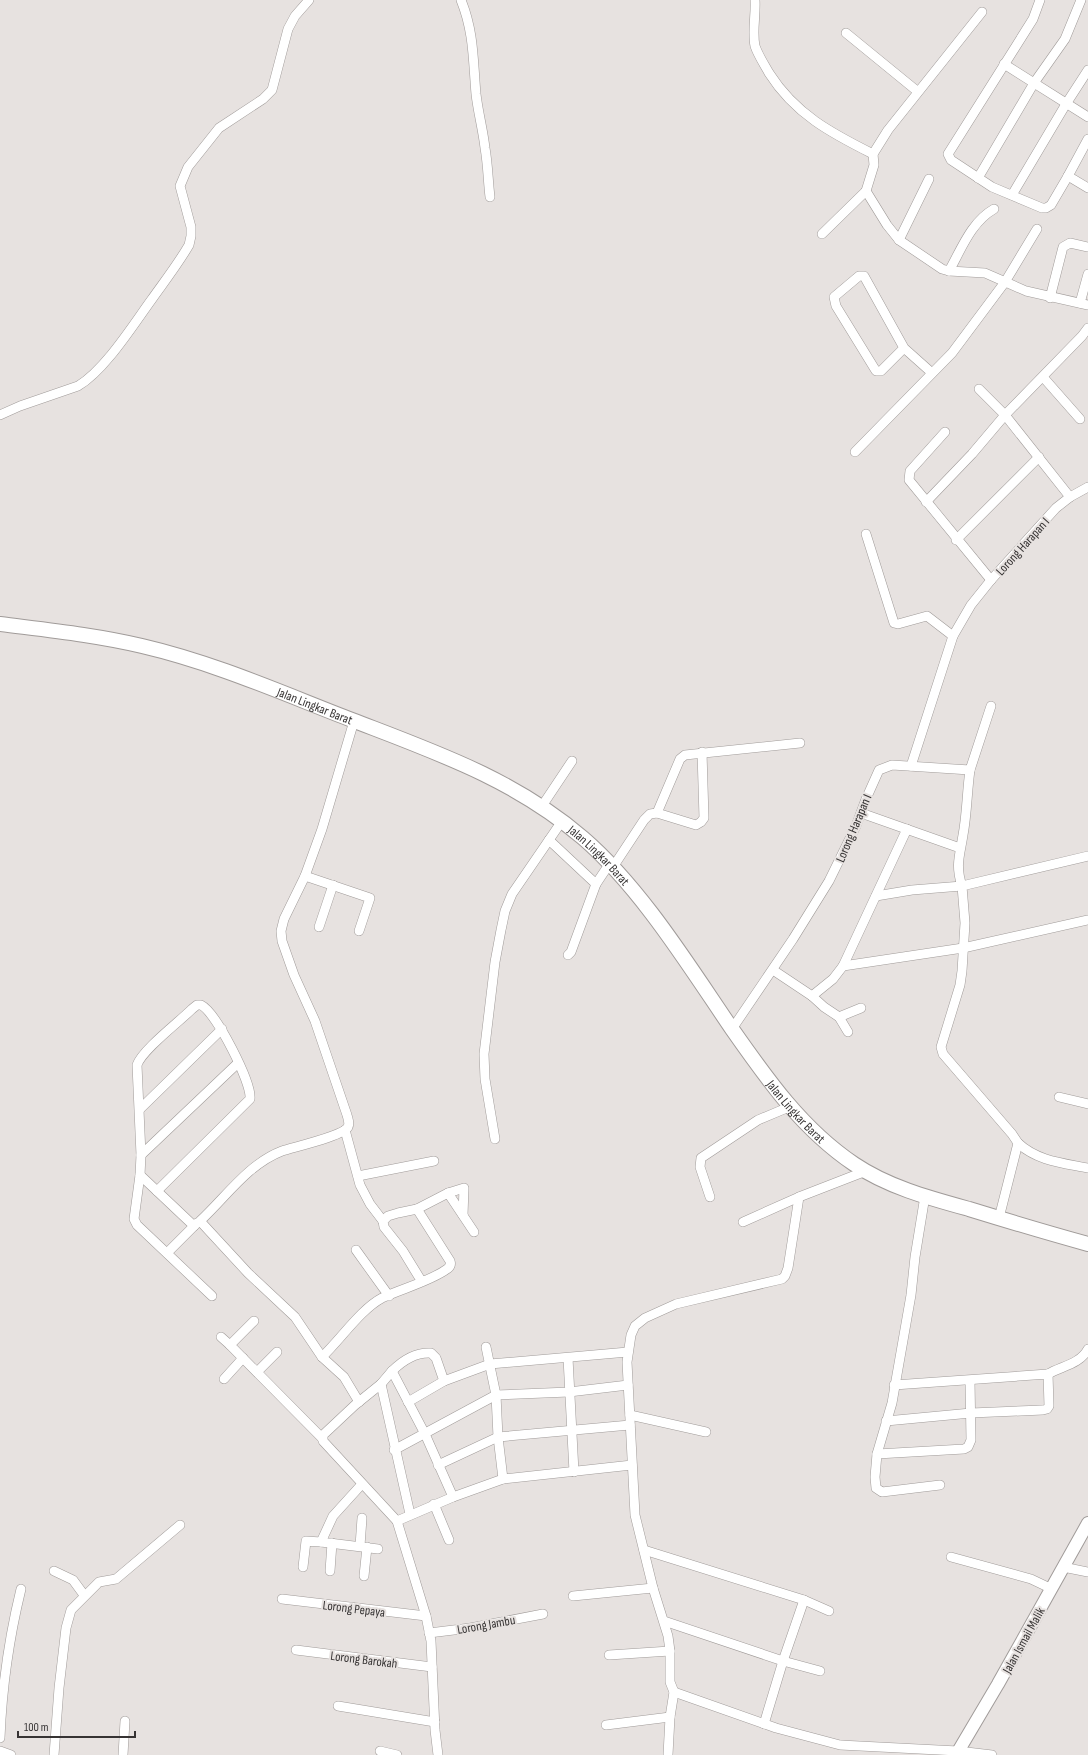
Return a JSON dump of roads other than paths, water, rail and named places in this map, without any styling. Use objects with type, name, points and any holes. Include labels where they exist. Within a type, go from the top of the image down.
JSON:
[{"type":"highway","name":"Jalan Lingkar Barat","points":[[0,624],[93,637],[142,646],[223,669],[270,686],[354,721],[394,735],[487,775],[542,806],[584,839],[611,865],[652,915],[753,1060],[790,1107],[833,1148],[866,1171],[895,1186],[1088,1244]]},
{"type":"main road","name":"Jalan Ismail Malik","points":[[957,1753],[998,1684],[1088,1523]]},
{"type":"street","points":[[0,415],[41,398],[78,386],[86,381],[96,373],[131,328],[189,246],[191,227],[180,186],[188,167],[219,128],[263,98],[272,90],[288,29],[295,16],[308,0]]},
{"type":"street","points":[[461,0],[469,20],[472,38],[476,94],[486,150],[490,197]]},
{"type":"street","points":[[755,0],[755,45],[762,61],[775,82],[798,108],[815,122],[828,131],[873,154]]},
{"type":"street","points":[[1040,0],[1033,19],[948,154],[951,160],[996,189],[1042,208],[1046,208],[1051,205],[1088,140]]},
{"type":"street","points":[[978,178],[1034,83],[1065,38],[1081,0]]},
{"type":"street","points":[[822,234],[866,191],[874,165],[873,154],[888,130],[917,91],[982,12]]},
{"type":"street","points":[[846,33],[917,91]]},
{"type":"street","points":[[1004,64],[1088,117]]},
{"type":"street","points":[[1012,195],[1088,70]]},
{"type":"street","points":[[1068,176],[1088,188]]},
{"type":"street","points":[[899,240],[929,179]]},
{"type":"street","points":[[866,191],[887,225],[899,240],[942,269],[948,271],[985,273],[1026,291],[1050,298],[1084,304],[1088,274]]},
{"type":"street","points":[[948,271],[976,224],[984,214],[994,209]]},
{"type":"street","points":[[855,452],[952,353],[1005,282],[1037,229]]},
{"type":"street","points":[[1050,298],[1062,247],[1070,243],[1088,247]]},
{"type":"street","points":[[904,348],[881,371],[876,371],[836,306],[834,297],[859,276],[864,276],[904,348],[932,373]]},
{"type":"street","points":[[926,502],[972,454],[1005,414],[1082,336],[1088,328]]},
{"type":"street","points":[[1043,376],[1080,418]]},
{"type":"street","points":[[979,388],[1005,414],[1070,497]]},
{"type":"street","points":[[945,432],[910,471],[908,476],[910,484],[991,580]]},
{"type":"street","points":[[956,540],[1039,457]]},
{"type":"street","name":"Lorong Harapan I","points":[[732,1029],[772,970],[840,862],[879,770],[892,765],[911,766],[954,636],[971,605],[991,580],[1056,508],[1070,497],[1088,487]]},
{"type":"street","points":[[866,534],[894,622],[898,624],[927,616],[954,636]]},
{"type":"street","points":[[991,706],[970,770],[958,869],[962,886],[965,922],[962,970],[960,986],[941,1047],[942,1052],[1018,1143],[1026,1150],[1040,1158],[1088,1168]]},
{"type":"street","points":[[167,1253],[259,1162],[283,1151],[340,1133],[345,1130],[349,1122],[316,1021],[294,975],[281,935],[284,919],[305,876],[324,822],[354,721]]},
{"type":"street","points":[[657,813],[680,759],[686,755],[702,752],[800,743]]},
{"type":"street","points":[[568,955],[571,952],[596,884],[644,820],[650,814],[657,813],[696,825],[704,818],[702,752]]},
{"type":"street","points":[[542,806],[572,761]]},
{"type":"street","points":[[911,766],[970,770]]},
{"type":"street","points":[[861,813],[960,848]]},
{"type":"street","points":[[495,1139],[485,1079],[484,1054],[495,962],[505,911],[512,894],[562,821]]},
{"type":"street","points":[[812,996],[833,979],[843,966],[907,829]]},
{"type":"street","points":[[549,840],[596,884]]},
{"type":"street","points":[[876,896],[912,890],[962,886],[1088,856]]},
{"type":"street","points":[[305,876],[370,898],[359,931]]},
{"type":"street","points":[[319,927],[333,886]]},
{"type":"street","points":[[843,966],[963,948],[1088,920]]},
{"type":"street","points":[[772,970],[812,996],[824,1008],[839,1017],[848,1032]]},
{"type":"street","points":[[157,1191],[249,1102],[251,1096],[222,1029],[204,1006],[197,1006],[146,1052],[139,1060],[137,1065],[141,1154],[140,1175],[134,1219],[135,1222],[212,1296]]},
{"type":"street","points":[[839,1017],[861,1008]]},
{"type":"street","points":[[140,1108],[222,1029]]},
{"type":"street","points":[[141,1154],[238,1063]]},
{"type":"street","points":[[1059,1097],[1088,1104]]},
{"type":"street","points":[[710,1197],[700,1167],[701,1158],[758,1120],[790,1107]]},
{"type":"street","points":[[345,1130],[360,1185],[370,1204],[383,1221],[384,1227],[422,1282]]},
{"type":"street","points":[[999,1218],[1018,1143]]},
{"type":"street","points":[[358,1176],[434,1161]]},
{"type":"street","points":[[743,1222],[799,1197],[866,1171]]},
{"type":"street","points":[[140,1175],[157,1191],[197,1223],[295,1317],[322,1357],[344,1377],[359,1402]]},
{"type":"street","points":[[383,1221],[388,1216],[398,1212],[416,1209],[448,1192],[464,1188],[463,1215]]},
{"type":"street","points":[[448,1192],[474,1232]]},
{"type":"street","points":[[925,1196],[915,1257],[911,1295],[894,1385],[886,1421],[876,1454],[875,1477],[876,1488],[887,1492],[940,1485]]},
{"type":"street","points":[[668,1755],[670,1717],[674,1692],[670,1682],[670,1651],[664,1621],[653,1588],[635,1515],[628,1385],[628,1352],[631,1335],[635,1326],[655,1313],[676,1304],[782,1279],[788,1268],[799,1197]]},
{"type":"street","points":[[322,1357],[364,1311],[381,1299],[422,1282],[448,1269],[451,1265],[450,1261],[416,1209]]},
{"type":"street","points":[[356,1250],[389,1296]]},
{"type":"street","points":[[230,1346],[254,1321]]},
{"type":"street","points":[[221,1337],[322,1438],[323,1442],[397,1520],[426,1616],[429,1633],[438,1755]]},
{"type":"street","points":[[486,1347],[496,1395],[498,1437],[503,1479]]},
{"type":"street","points":[[894,1385],[970,1381],[1048,1374],[1072,1364],[1084,1355],[1088,1349]]},
{"type":"street","points":[[257,1372],[277,1352]]},
{"type":"street","points":[[408,1402],[444,1381],[490,1364],[628,1352]]},
{"type":"street","points":[[322,1438],[323,1435],[359,1402],[381,1384],[404,1360],[425,1353],[431,1353],[436,1358],[444,1381]]},
{"type":"street","points":[[224,1379],[243,1358]]},
{"type":"street","points":[[568,1358],[568,1392],[574,1472]]},
{"type":"street","points":[[392,1371],[425,1434],[452,1496]]},
{"type":"street","points":[[886,1421],[971,1413],[1046,1410],[1049,1406],[1048,1374]]},
{"type":"street","points":[[876,1454],[967,1448],[970,1440],[970,1381]]},
{"type":"street","points":[[381,1384],[394,1450],[410,1514]]},
{"type":"street","points":[[394,1450],[496,1395],[568,1392],[628,1385]]},
{"type":"street","points":[[630,1415],[706,1432]]},
{"type":"street","points":[[438,1465],[498,1437],[630,1425]]},
{"type":"street","points":[[397,1520],[452,1496],[503,1479],[632,1465]]},
{"type":"street","points":[[321,1542],[333,1516],[362,1484]]},
{"type":"street","points":[[434,1504],[449,1540]]},
{"type":"street","points":[[362,1518],[364,1576]]},
{"type":"street","points":[[54,1755],[59,1688],[66,1628],[71,1610],[95,1585],[116,1579],[180,1525]]},
{"type":"street","points":[[303,1567],[306,1541],[378,1549]]},
{"type":"street","points":[[330,1571],[332,1543]]},
{"type":"street","points":[[644,1550],[804,1600],[829,1611]]},
{"type":"street","points":[[952,1557],[1031,1579],[1052,1589]]},
{"type":"street","points":[[1063,1567],[1088,1572]]},
{"type":"street","points":[[54,1571],[72,1580],[84,1596]]},
{"type":"street","points":[[573,1596],[653,1588]]},
{"type":"street","points":[[0,1738],[1,1712],[11,1627],[20,1589]]},
{"type":"street","name":"Lorong Pepaya","points":[[282,1599],[426,1616]]},
{"type":"street","points":[[764,1724],[783,1661],[804,1600]]},
{"type":"street","name":"Lorong Jambu","points":[[429,1633],[470,1628],[543,1614]]},
{"type":"street","points":[[664,1621],[783,1661],[820,1671]]},
{"type":"street","name":"Lorong Barokah","points":[[296,1650],[432,1667]]},
{"type":"street","points":[[609,1655],[670,1651]]},
{"type":"street","points":[[674,1692],[764,1724],[840,1745],[992,1755]]},
{"type":"street","points":[[338,1706],[435,1722]]},
{"type":"street","points":[[606,1725],[670,1717]]},
{"type":"street","points":[[123,1755],[125,1721]]},
{"type":"street","points":[[0,1751],[11,1755]]},
{"type":"street","points":[[380,1751],[397,1755]]}]
